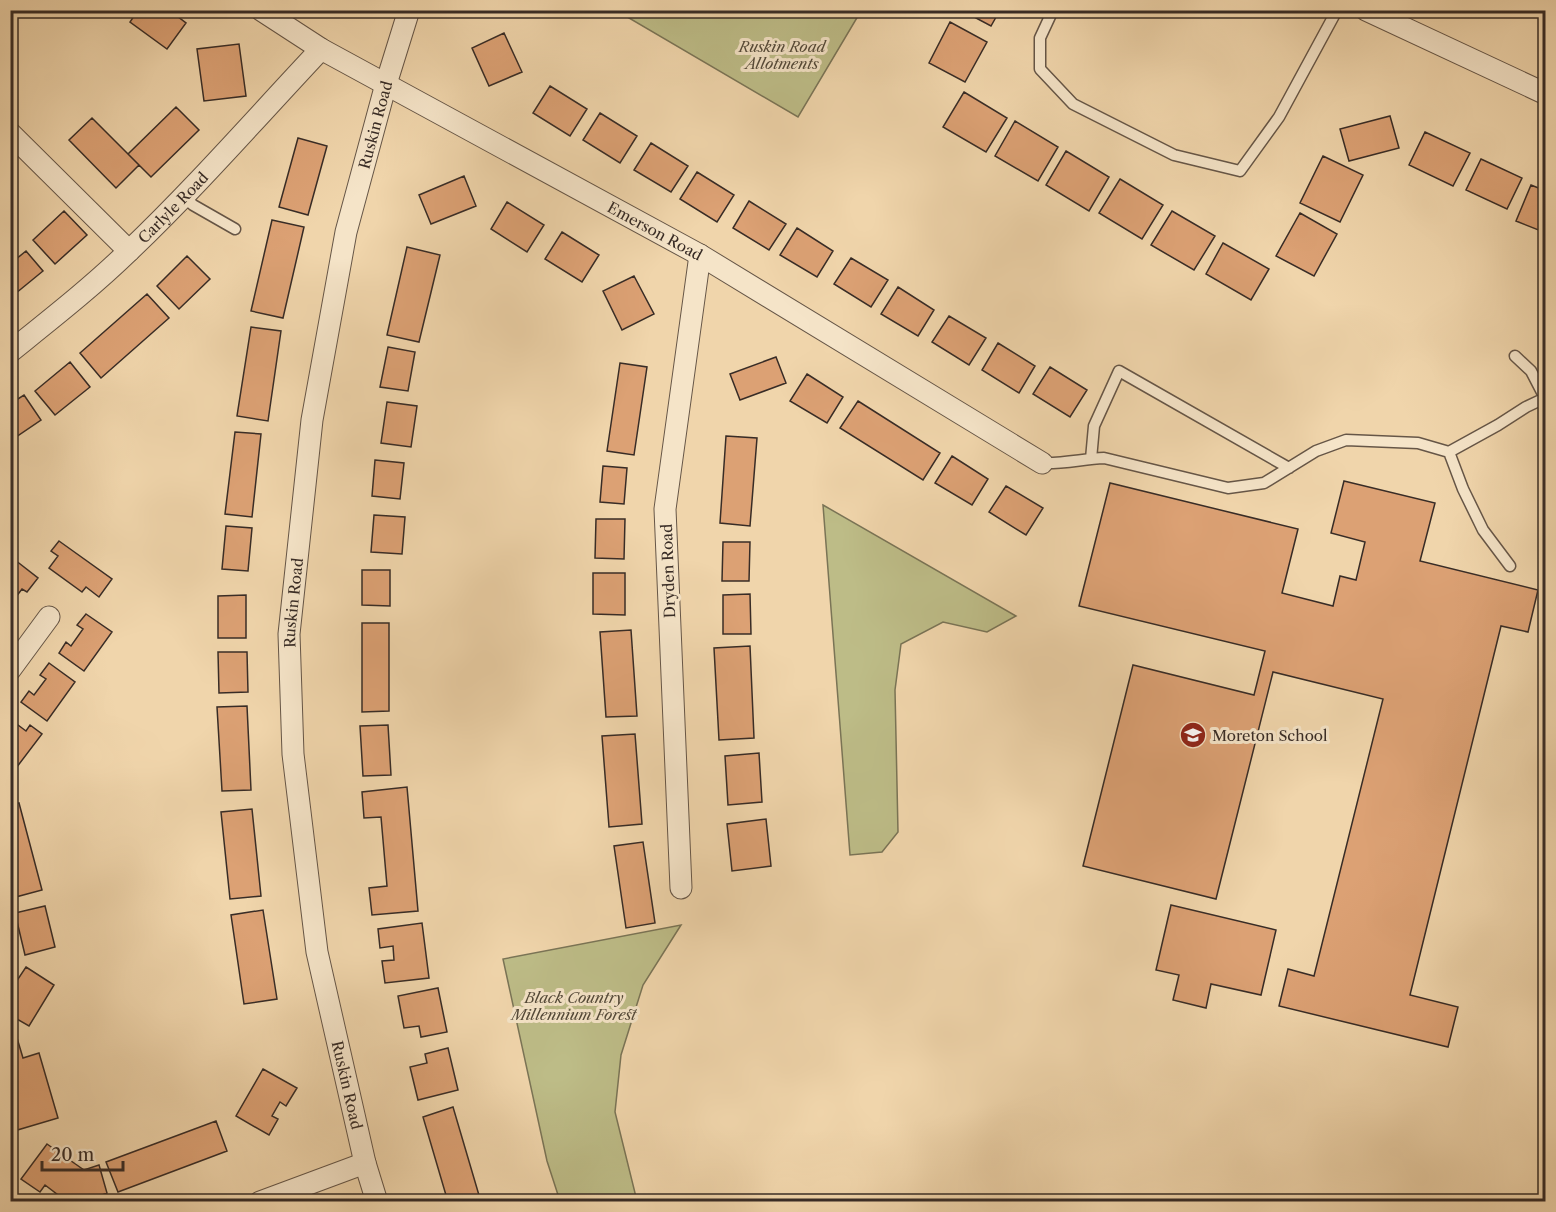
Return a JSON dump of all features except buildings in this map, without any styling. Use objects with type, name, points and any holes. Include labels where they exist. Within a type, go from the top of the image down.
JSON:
[{"type":"street","name":"Emerson Road","points":[[261,10],[321,49],[700,255],[1042,463]]},
{"type":"street","name":"Ruskin Road","points":[[377,1202],[365,1162],[317,952],[293,754],[289,634],[312,420],[346,232],[386,84],[409,10]]},
{"type":"street","points":[[1366,10],[1545,94]]},
{"type":"street","name":"Carlyle Road","points":[[10,352],[94,284],[129,251],[321,49]]},
{"type":"street","points":[[10,133],[129,251]]},
{"type":"street","name":"Dryden Road","points":[[681,888],[665,509],[700,255]]},
{"type":"street","points":[[10,670],[49,617]]},
{"type":"street","points":[[260,1202],[365,1162]]},
{"type":"lane","points":[[1053,10],[1040,38],[1040,69],[1073,104],[1174,155],[1240,171],[1279,117],[1337,10]]},
{"type":"lane","points":[[183,196],[193,205],[235,229]]},
{"type":"lane","points":[[1042,463],[1060,464],[1104,458],[1228,488],[1264,483],[1317,451],[1346,440],[1418,443],[1449,452],[1545,398],[1531,371],[1515,356]]},
{"type":"lane","points":[[1091,459],[1094,426],[1119,371],[1289,468]]},
{"type":"lane","points":[[1449,452],[1463,489],[1483,530],[1510,566]]},
{"type":"green space","name":"Ruskin Road Allotments","points":[[861,10],[798,117],[617,11]]},
{"type":"green space","points":[[823,505],[1016,616],[987,632],[943,622],[901,644],[895,690],[898,832],[882,852],[850,855]]},
{"type":"green space","name":"Black Country Millennium Forest","points":[[681,925],[643,985],[621,1055],[615,1112],[637,1201],[560,1201],[547,1161],[503,959]]},
{"type":"place","name":"Moreton School","points":[[1193,735]]}]
